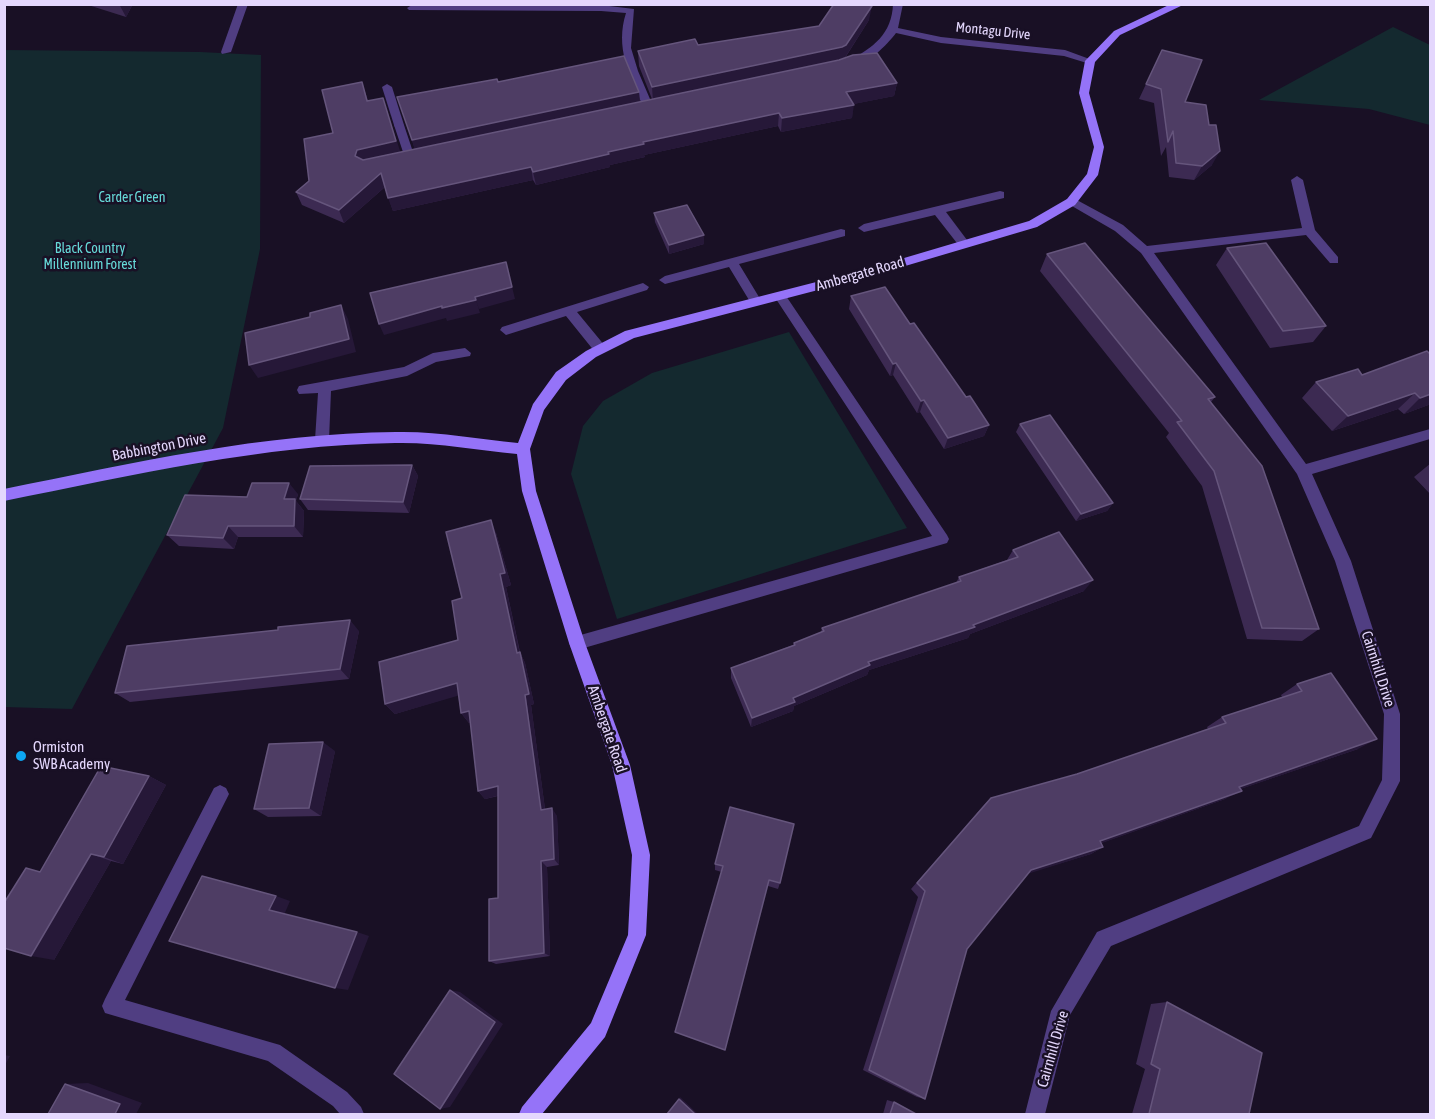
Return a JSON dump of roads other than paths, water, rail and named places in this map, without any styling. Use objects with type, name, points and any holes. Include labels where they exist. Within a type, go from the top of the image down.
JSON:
[{"type":"street","points":[[226,52],[243,4]]},
{"type":"street","points":[[842,66],[870,53],[884,42],[894,30],[899,16],[898,4]]},
{"type":"street","points":[[1090,61],[1117,33],[1152,15],[1181,4]]},
{"type":"street","points":[[412,8],[473,6],[634,8],[625,33],[627,57],[648,106]]},
{"type":"street","name":"Montagu Drive","points":[[894,30],[941,40],[1065,53],[1090,61]]},
{"type":"street","name":"Ambergate Road","points":[[529,1114],[598,1030],[637,935],[641,855],[621,765],[577,643],[530,491],[523,449],[538,408],[561,376],[600,350],[630,334],[780,296],[1033,224],[1071,202],[1092,175],[1099,147],[1084,93],[1090,61]]},
{"type":"street","points":[[387,87],[410,158]]},
{"type":"street","points":[[637,108],[660,104]]},
{"type":"street","points":[[1298,180],[1309,231],[1334,260]]},
{"type":"street","points":[[864,228],[1000,195]]},
{"type":"street","name":"Cairnhill Drive","points":[[1035,1114],[1061,1011],[1104,939],[1365,831],[1391,781],[1392,714],[1343,561],[1303,471],[1145,250],[1119,228],[1071,202]]},
{"type":"street","points":[[938,210],[964,244]]},
{"type":"street","points":[[1145,250],[1309,231]]},
{"type":"street","points":[[665,280],[841,233]]},
{"type":"street","points":[[732,262],[756,302]]},
{"type":"street","points":[[506,330],[550,318],[591,301],[643,287]]},
{"type":"street","points":[[577,643],[942,539],[780,296]]},
{"type":"street","points":[[569,310],[600,350]]},
{"type":"street","points":[[304,390],[407,371],[433,358],[465,353]]},
{"type":"street","points":[[322,440],[326,386]]},
{"type":"street","points":[[1303,471],[1431,434]]},
{"type":"street","name":"Babbington Drive","points":[[4,495],[206,454],[322,440],[399,437],[523,449]]},
{"type":"street","points":[[220,794],[112,1006],[273,1052],[340,1099],[354,1114]]},
{"type":"place","name":"Ormiston SWB Academy","points":[[21,756]]},
{"type":"park label","name":"Carder Green","points":[[132,198]]},
{"type":"park label","name":"Black Country Millennium Forest","points":[[90,258]]}]
